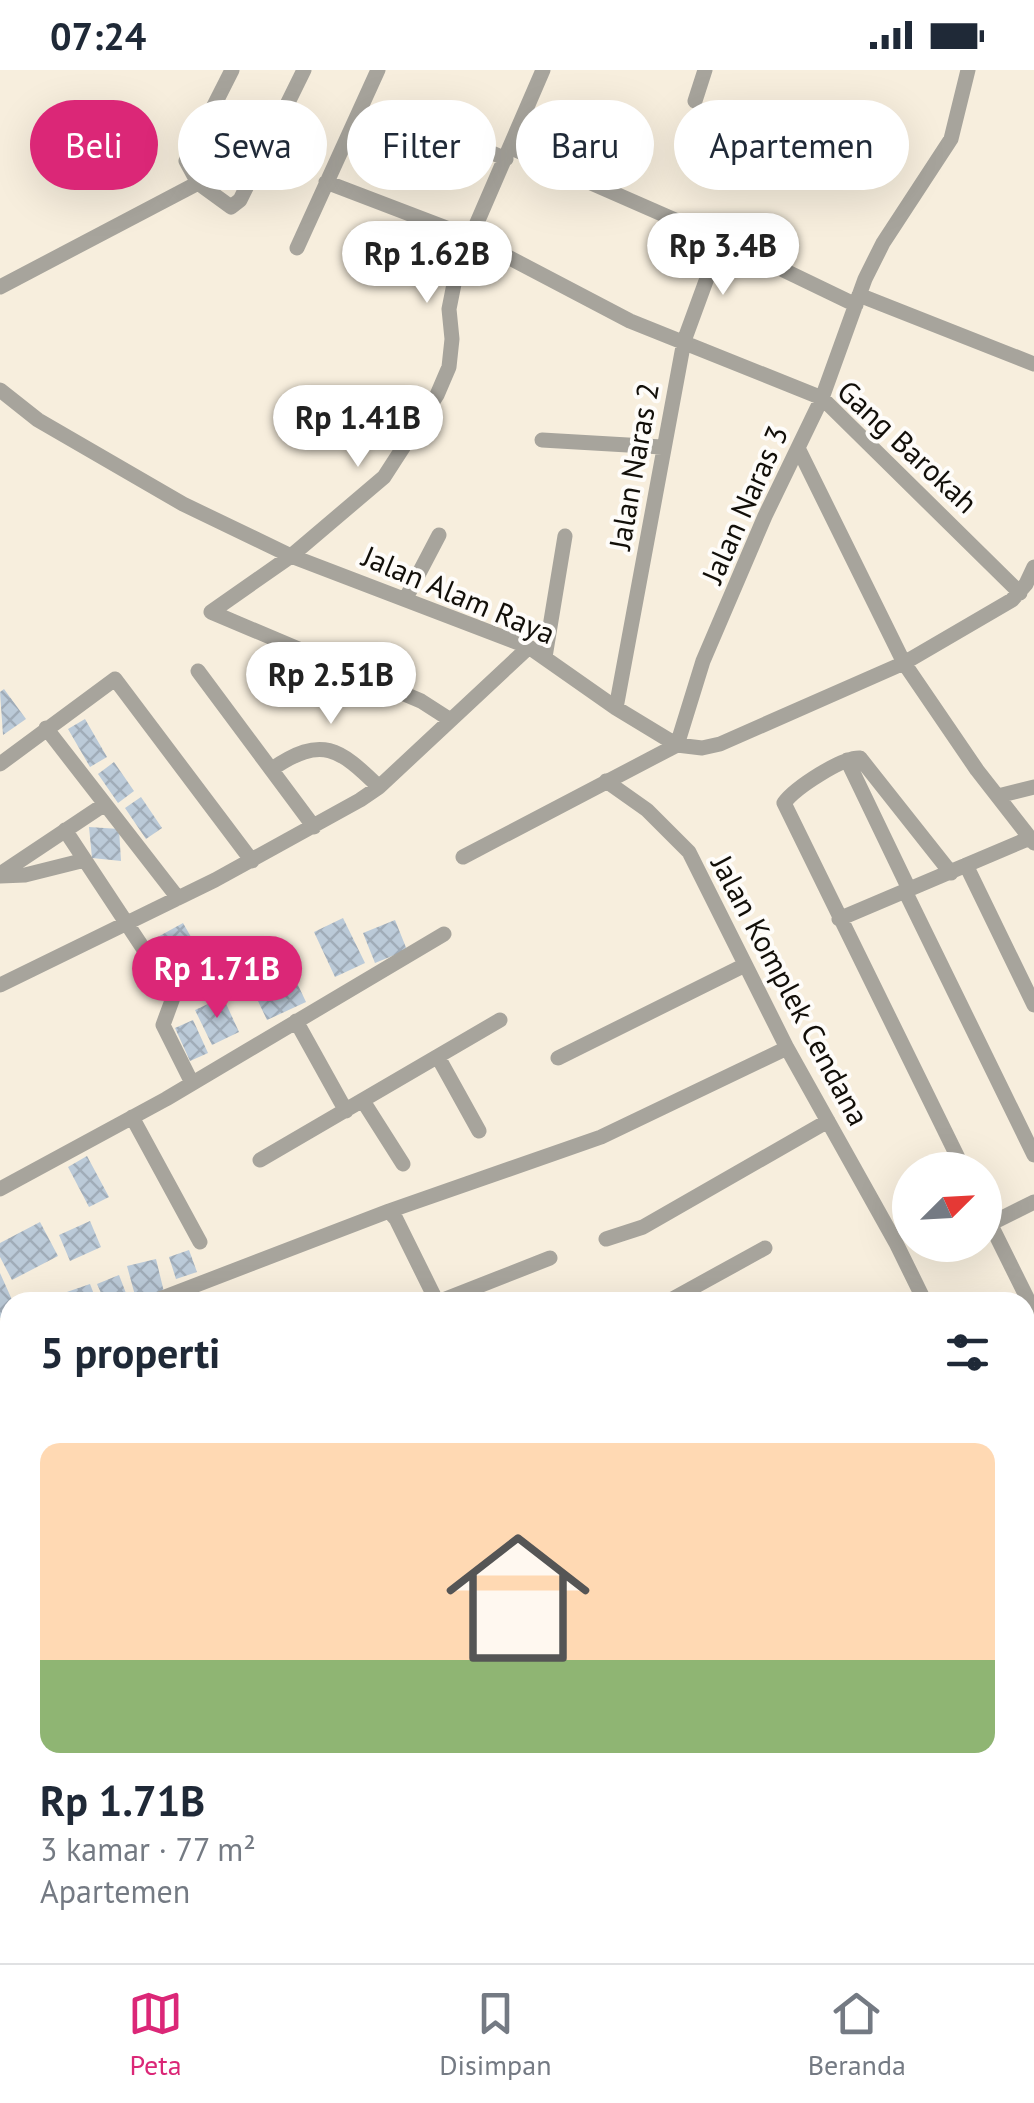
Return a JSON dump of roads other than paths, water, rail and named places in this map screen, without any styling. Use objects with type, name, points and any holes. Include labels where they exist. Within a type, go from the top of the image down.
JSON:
[{"type":"street","points":[[217,100],[232,70]]},
{"type":"street","points":[[289,100],[304,70]]},
{"type":"street","points":[[449,719],[420,702],[211,612],[292,556],[384,476],[437,395],[449,367],[449,310],[456,269],[543,70]]},
{"type":"street","points":[[695,100],[704,70]]},
{"type":"street","name":"Jalan Naras 3","points":[[677,745],[704,662],[765,516],[822,398],[883,243],[951,139],[968,70]]},
{"type":"street","points":[[327,180],[375,72]]},
{"type":"street","points":[[496,149],[858,300],[1034,364]]},
{"type":"street","name":"Gang Barokah","points":[[327,182],[470,236],[630,320],[822,398],[1027,588]]},
{"type":"street","points":[[0,287],[185,190]]},
{"type":"street","points":[[207,190],[230,207],[238,204],[245,190]]},
{"type":"street","points":[[298,248],[323,190]]},
{"type":"street","name":"Jalan Naras 2","points":[[616,708],[684,341],[721,240]]},
{"type":"street","name":"Jalan Alam Raya","points":[[0,390],[38,420],[167,494],[292,556],[529,647],[677,745]]},
{"type":"street","points":[[542,440],[662,447]]},
{"type":"street","points":[[798,450],[904,663],[1032,840],[839,919]]},
{"type":"street","points":[[406,598],[439,535]]},
{"type":"street","points":[[545,657],[565,536]]},
{"type":"street","points":[[463,857],[677,745],[702,748],[720,744],[904,663],[1027,588],[1034,567]]},
{"type":"street","points":[[0,985],[252,861],[379,786],[529,647]]},
{"type":"street","points":[[198,671],[314,827]]},
{"type":"street","points":[[0,764],[115,679],[252,861]]},
{"type":"street","points":[[46,728],[178,898]]},
{"type":"street","points":[[272,769],[295,753],[327,749],[343,754],[379,786]]},
{"type":"street","points":[[955,1152],[784,803],[847,760],[860,758],[958,869],[1034,1005]]},
{"type":"street","points":[[847,760],[1034,1155]]},
{"type":"street","name":"Jalan Komplek Cendana","points":[[606,782],[647,810],[689,852],[787,1048],[920,1292]]},
{"type":"street","points":[[998,796],[1034,787]]},
{"type":"street","points":[[0,875],[105,804]]},
{"type":"street","points":[[65,830],[174,996],[164,1025],[192,1084]]},
{"type":"street","points":[[0,875],[25,874],[85,860]]},
{"type":"street","points":[[0,1189],[192,1084],[444,934]]},
{"type":"street","points":[[558,1058],[744,965]]},
{"type":"street","points":[[260,1160],[500,1020]]},
{"type":"street","points":[[296,1021],[346,1110]]},
{"type":"street","points":[[178,1292],[389,1211],[601,1137],[787,1048]]},
{"type":"street","points":[[438,1057],[479,1131]]},
{"type":"street","points":[[363,1101],[403,1164]]},
{"type":"street","points":[[132,1116],[200,1242]]},
{"type":"street","points":[[606,1238],[643,1227],[828,1121]]},
{"type":"street","points":[[1002,1214],[1034,1202]]},
{"type":"street","points":[[389,1211],[433,1292]]},
{"type":"street","points":[[1002,1247],[1024,1292]]},
{"type":"street","points":[[685,1292],[764,1248]]},
{"type":"street","points":[[463,1292],[550,1258]]}]
